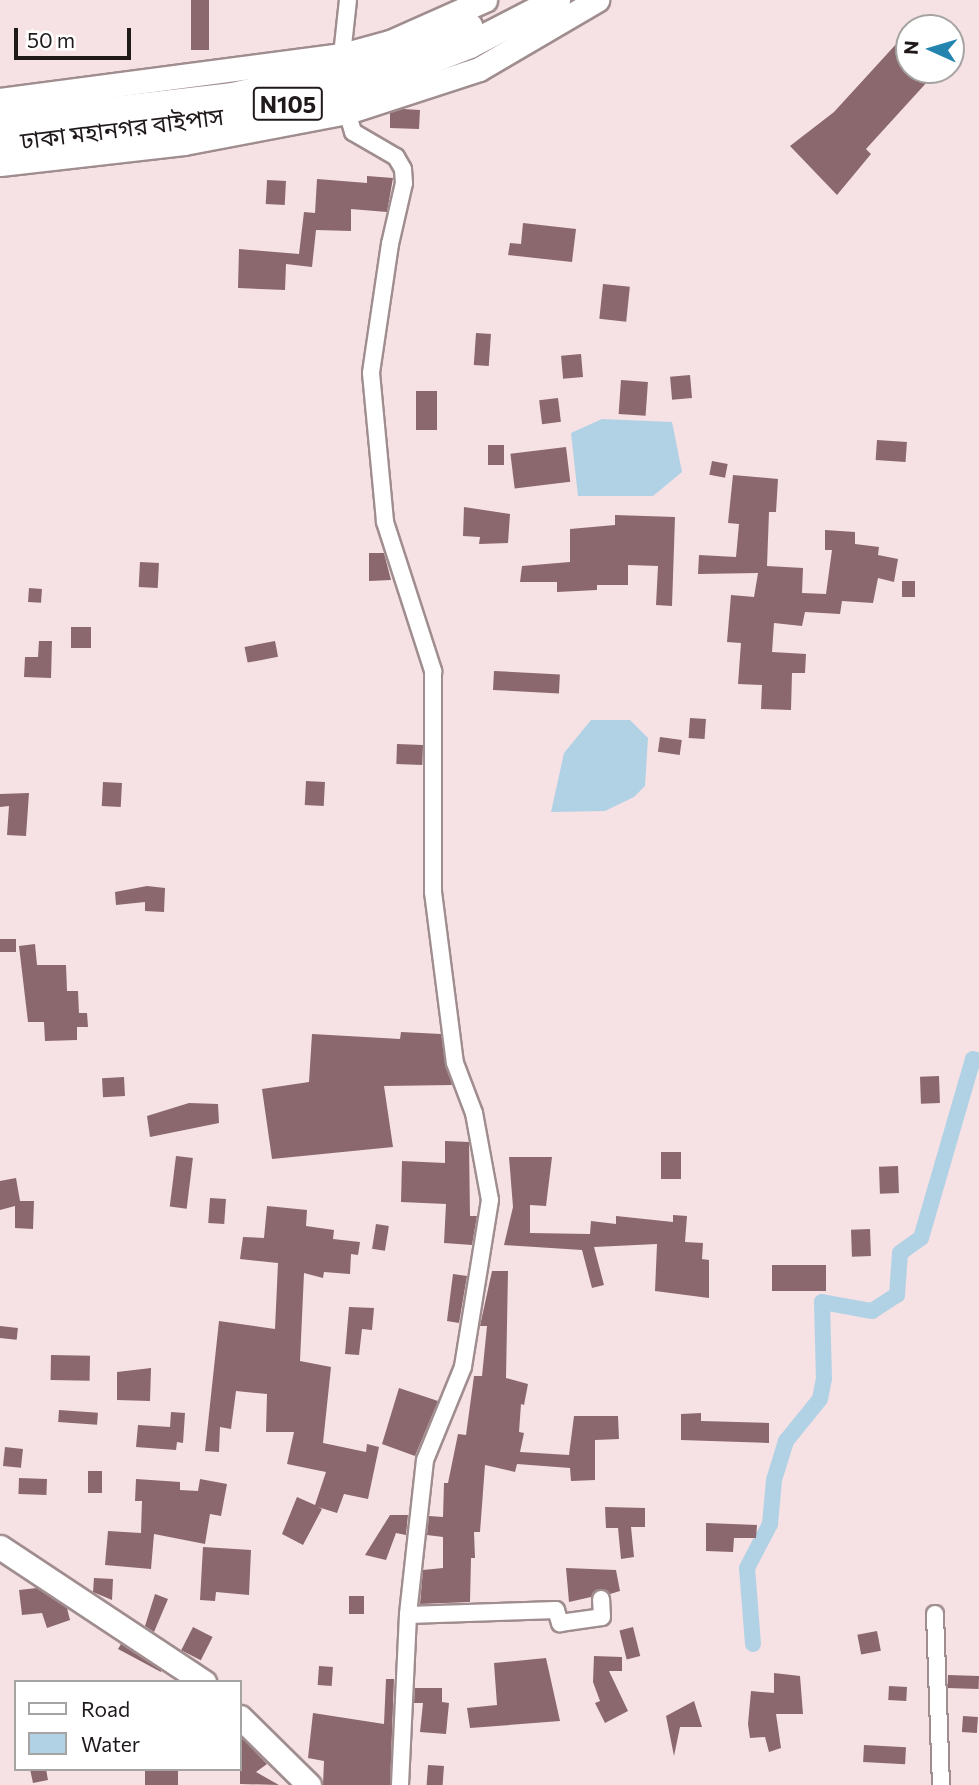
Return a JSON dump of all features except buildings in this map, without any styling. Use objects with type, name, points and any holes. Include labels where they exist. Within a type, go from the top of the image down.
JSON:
[{"type":"highway","name":"N105","points":[[0,122],[233,96],[344,71],[466,29],[520,0]]},
{"type":"highway","name":"ঢাকা মহানগর বাইপাস","points":[[0,143],[242,113],[347,93],[470,46],[557,0]]},
{"type":"main road","points":[[0,100],[342,55],[390,42],[485,0]]},
{"type":"main road","points":[[0,164],[184,143],[347,112],[479,69],[597,0]]},
{"type":"main road","points":[[0,1547],[201,1680]]},
{"type":"main road","points":[[242,1719],[309,1785]]},
{"type":"street","points":[[342,55],[348,0]]},
{"type":"street","points":[[347,112],[353,132],[396,157],[403,169],[371,373],[385,522],[433,671],[433,892],[455,1063],[474,1113],[489,1200],[463,1367],[425,1460],[408,1615],[400,1785]]},
{"type":"street","points":[[408,1615],[556,1610],[560,1623],[602,1617],[601,1600]]},
{"type":"street","points":[[935,1614],[941,1785]]},
{"type":"water","points":[[602,419],[672,422],[682,472],[653,496],[578,496],[571,433]]},
{"type":"water","points":[[591,720],[630,720],[648,738],[645,786],[634,797],[605,811],[551,812],[564,753]]},
{"type":"waterway","points":[[753,1644],[747,1568],[770,1524],[774,1480],[786,1441],[820,1399],[824,1379],[822,1302],[872,1311],[897,1295],[900,1253],[921,1238],[973,1059],[979,1061]]}]
